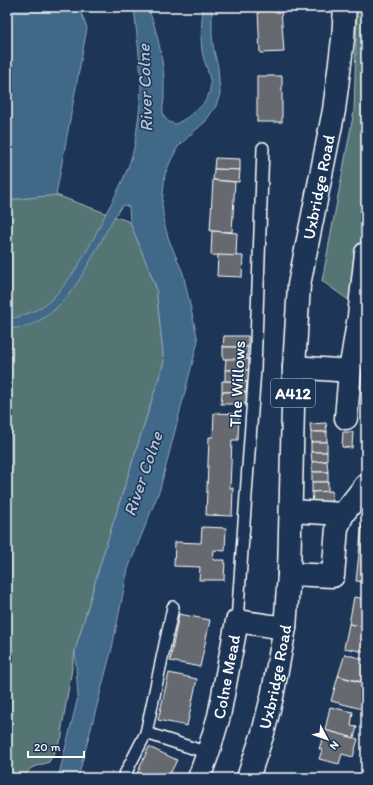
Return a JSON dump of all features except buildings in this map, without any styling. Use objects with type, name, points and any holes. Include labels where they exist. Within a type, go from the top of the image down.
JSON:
[{"type":"main road","name":"Uxbridge Road","points":[[248,778],[263,733],[272,697],[285,628],[289,574],[294,367],[300,285],[334,110],[343,39],[345,7]]},
{"type":"main road","points":[[346,418],[350,371],[359,316],[366,253]]},
{"type":"main road","points":[[294,367],[350,371]]},
{"type":"main road","points":[[289,574],[333,576],[337,528],[343,514],[365,486]]},
{"type":"main road","points":[[291,511],[343,514]]},
{"type":"main road","name":"Colne Mead","points":[[199,778],[219,716],[237,621],[285,628]]},
{"type":"lane","name":"The Willows","points":[[237,621],[255,369],[263,148]]},
{"type":"lane","points":[[123,778],[146,733],[174,607]]},
{"type":"lane","points":[[146,733],[208,753]]},
{"type":"green space","points":[[357,7],[366,7],[366,201],[354,304],[322,281],[354,111]]},
{"type":"green space","points":[[56,195],[130,222],[156,287],[164,362],[104,552],[75,651],[62,727],[62,737],[49,762],[31,768],[23,778],[7,778],[7,200]]},
{"type":"water","points":[[7,7],[79,7],[87,28],[56,195],[7,200]]},
{"type":"water","name":"River Colne","points":[[134,7],[148,7],[162,60],[164,79],[163,113],[168,121],[176,124],[197,110],[207,99],[210,84],[201,46],[201,35],[203,7],[212,7],[212,36],[218,67],[220,94],[216,106],[205,122],[178,147],[171,160],[165,174],[162,204],[164,223],[169,240],[183,273],[198,341],[160,489],[128,569],[112,648],[78,778],[58,778],[78,697],[75,651],[104,552],[164,362],[156,287],[130,222],[129,207],[124,205],[121,207],[83,274],[59,305],[45,317],[26,327],[7,329],[7,319],[25,315],[47,304],[60,290],[89,248],[127,170],[135,143],[141,88],[140,61]]}]
